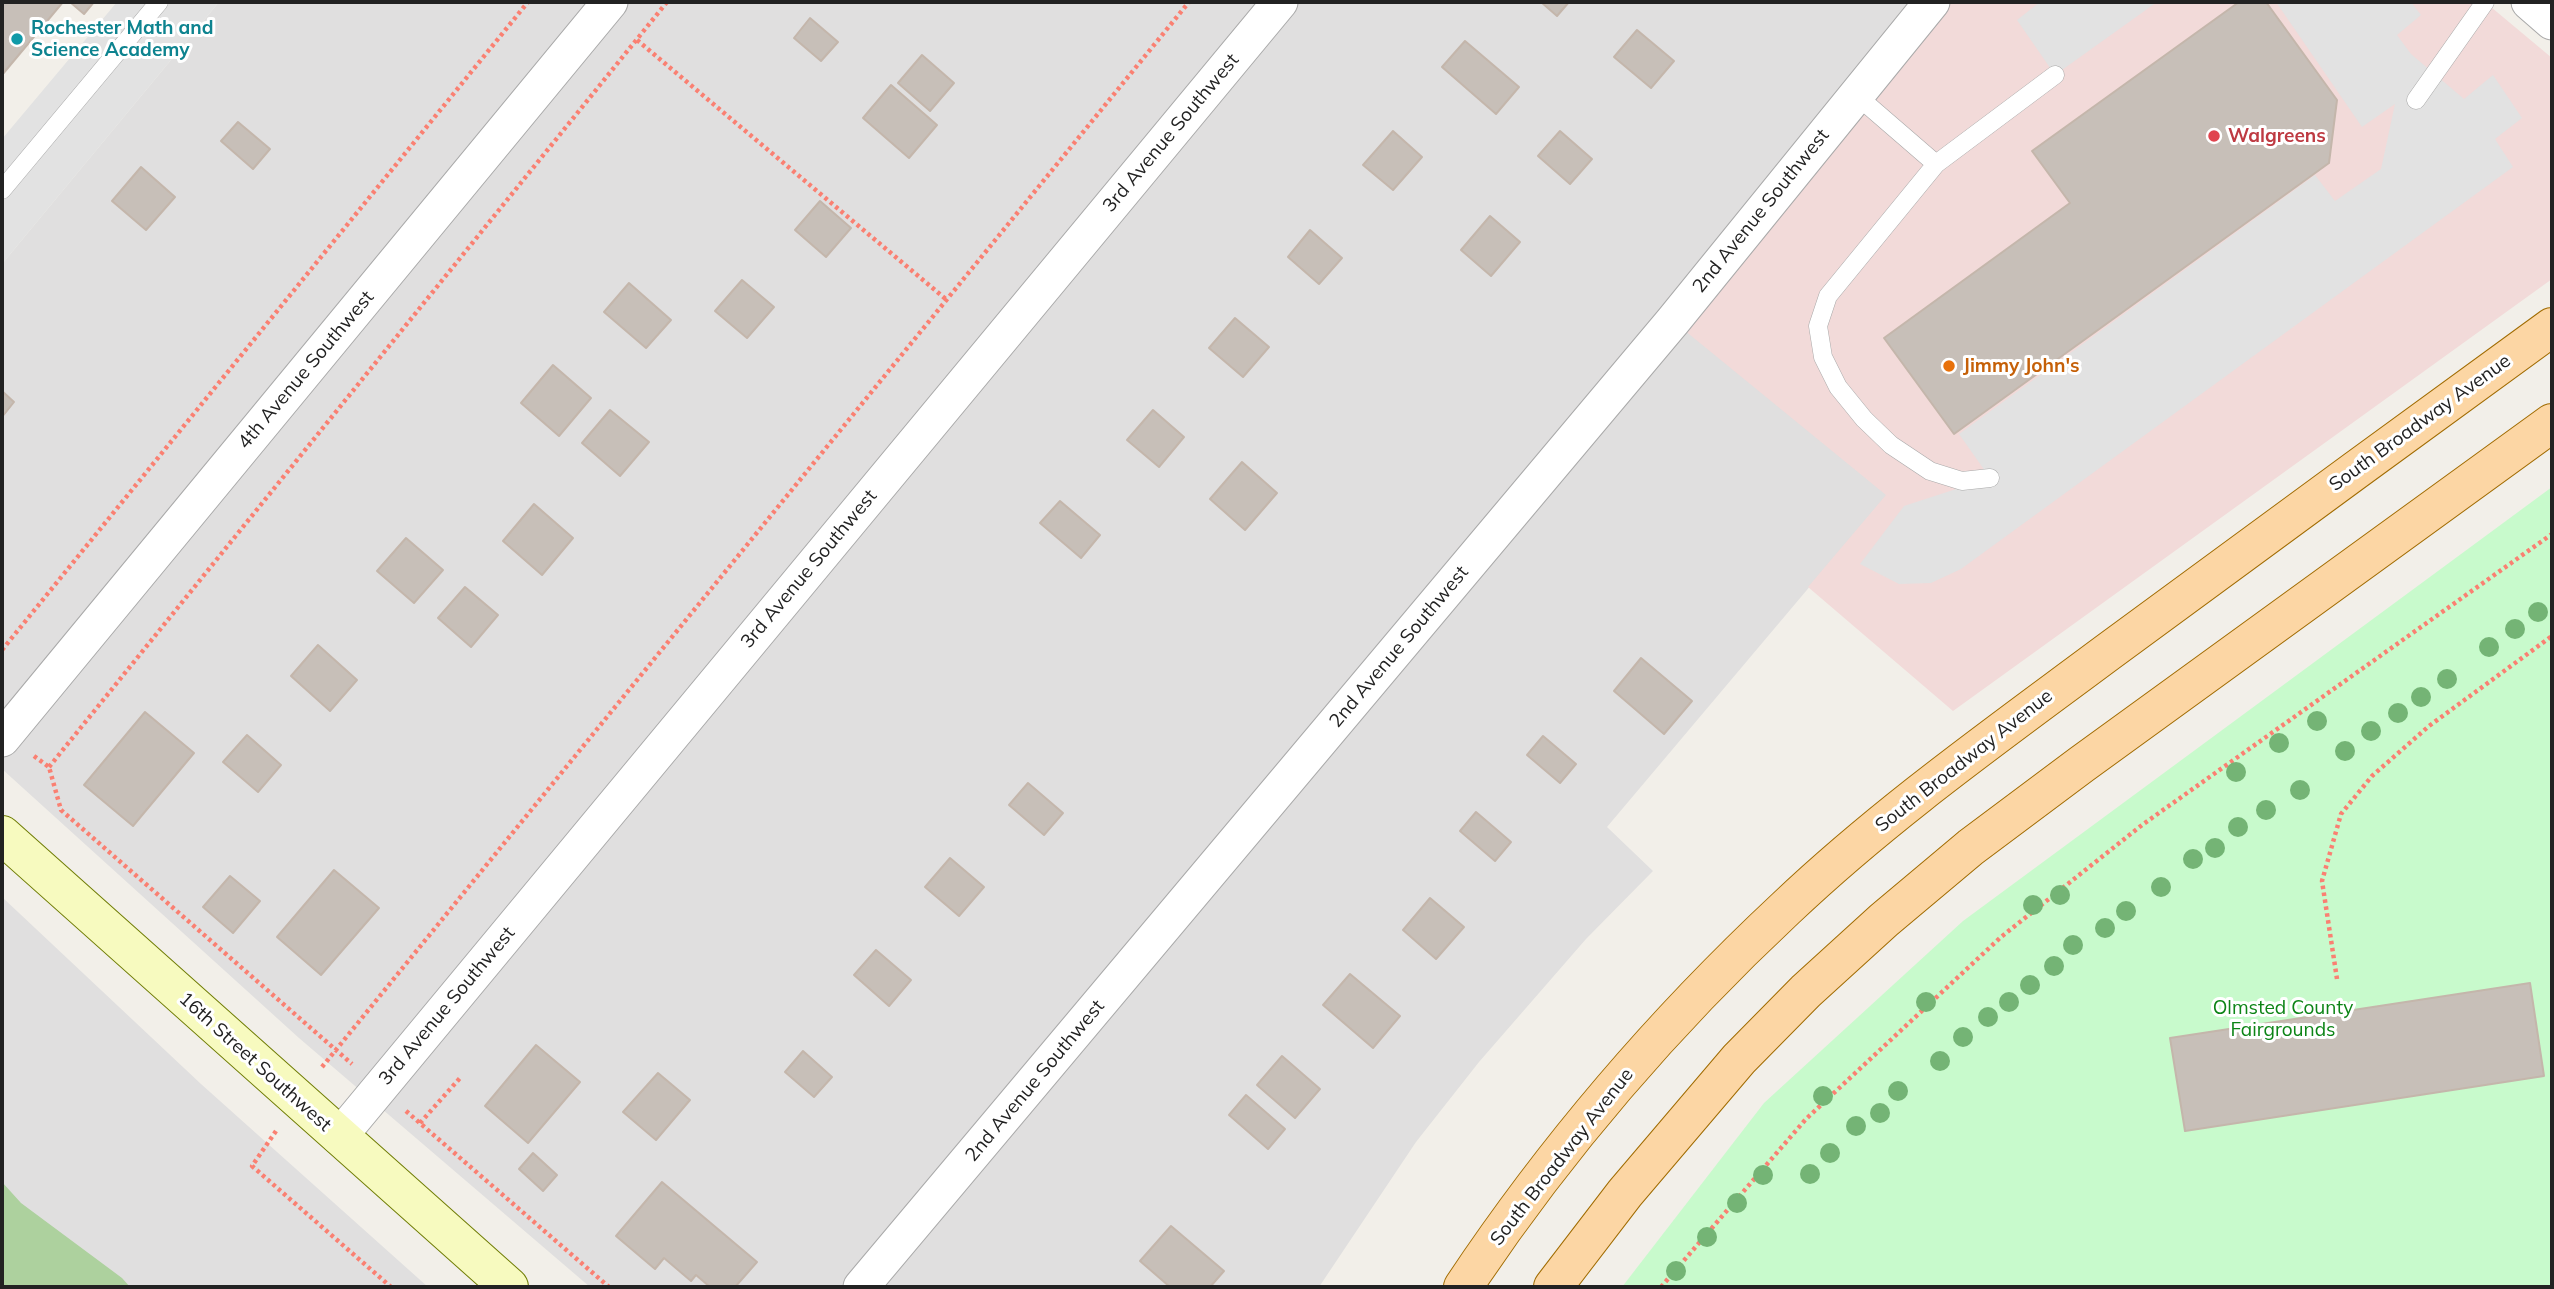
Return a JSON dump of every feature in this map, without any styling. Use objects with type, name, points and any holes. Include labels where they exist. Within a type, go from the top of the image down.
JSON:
[{"type":"main road","name":"South Broadway Avenue","points":[[1463,1287],[1496,1238],[1559,1155],[1651,1046],[1786,907],[1857,844],[2011,723],[2552,327]]},
{"type":"main road","points":[[1553,1287],[1625,1193],[1739,1059],[1806,991],[1884,920],[1971,847],[2082,764],[2552,423]]},
{"type":"main road","name":"16th Street Southwest","points":[[2,835],[509,1287]]},
{"type":"street","name":"4th Avenue Southwest","points":[[2,739],[610,2]]},
{"type":"street","name":"3rd Avenue Southwest","points":[[339,1137],[1280,2]]},
{"type":"street","name":"2nd Avenue Southwest","points":[[861,1287],[1673,321],[1932,2]]},
{"type":"street","points":[[2529,2],[2552,22]]},
{"type":"lane","points":[[2,190],[159,2]]},
{"type":"lane","points":[[2416,100],[2485,2]]},
{"type":"lane","points":[[1990,478],[1962,481],[1930,471],[1891,445],[1864,419],[1838,387],[1823,357],[1818,326],[1828,296],[1936,164],[2055,75]]},
{"type":"lane","points":[[1855,94],[1936,164]]},
{"type":"path","points":[[2,650],[527,2]]},
{"type":"path","points":[[667,2],[49,766],[61,810],[335,1049],[1189,2]]},
{"type":"path","points":[[637,40],[947,300]]},
{"type":"path","points":[[1661,1287],[1806,1119],[2001,937],[2143,825],[2552,534]]},
{"type":"path","points":[[2337,979],[2322,881],[2341,814],[2372,776],[2429,726],[2552,636]]},
{"type":"path","points":[[460,1078],[421,1123],[609,1287]]},
{"type":"path","points":[[252,1166],[391,1287]]},
{"type":"shaded area","points":[[117,2],[219,2],[2,264],[2,139]]},
{"type":"shaded area","points":[[219,2],[1935,2],[1714,352],[1887,495],[1607,827],[1653,871],[1586,939],[1479,1062],[1416,1142],[1319,1287],[590,1287],[299,1038],[2,769],[2,264]]},
{"type":"shaded area","points":[[1935,2],[2485,2],[2552,58],[2552,279],[1953,711],[1808,587],[1886,495],[1673,321]]},
{"type":"shaded area","points":[[2040,2],[2157,2],[2055,75],[2017,20]]},
{"type":"shaded area","points":[[2276,2],[2411,2],[2421,15],[2397,35],[2411,54],[2464,99],[2493,75],[2522,118],[2495,139],[2513,167],[1961,569],[1931,583],[1899,584],[1860,564],[1904,506],[1990,478],[1959,434],[2315,175],[2335,201],[2381,169],[2395,104],[2362,127]]},
{"type":"shaded area","points":[[2,897],[201,1084],[428,1287],[2,1287]]},
{"type":"green space","name":"Olmsted County Fairgrounds","points":[[2552,487],[2552,1287],[1622,1287],[1764,1103],[1963,921]]},
{"type":"green space","points":[[2,1182],[21,1203],[122,1278],[130,1287],[2,1287]]},
{"type":"building","name":"Rochester Math and Science Academy","points":[[2,2],[63,2],[2,75]]},
{"type":"building","name":"Rochester Math and Science Academy","points":[[70,2],[94,2],[84,14]]},
{"type":"building","points":[[1541,2],[1569,2],[1557,16]]},
{"type":"building","points":[[2239,2],[2266,2],[2337,100],[2329,163],[1954,434],[1884,338],[2070,203],[2032,151]]},
{"type":"building","points":[[810,18],[838,42],[821,61],[794,38]]},
{"type":"building","points":[[1637,30],[1674,61],[1651,88],[1614,57]]},
{"type":"building","points":[[1465,41],[1519,87],[1496,114],[1442,67]]},
{"type":"building","points":[[922,55],[954,83],[930,111],[898,83]]},
{"type":"building","points":[[891,85],[937,125],[909,158],[863,118]]},
{"type":"building","points":[[238,122],[270,149],[253,169],[221,141]]},
{"type":"building","points":[[1393,131],[1422,157],[1393,190],[1363,165]]},
{"type":"building","points":[[1560,131],[1592,159],[1570,184],[1538,156]]},
{"type":"building","points":[[141,167],[175,197],[146,230],[112,201]]},
{"type":"building","points":[[820,201],[851,228],[826,257],[795,230]]},
{"type":"building","points":[[1490,216],[1520,242],[1491,276],[1461,250]]},
{"type":"building","points":[[1310,230],[1342,258],[1319,284],[1288,257]]},
{"type":"building","points":[[742,280],[774,307],[747,338],[715,311]]},
{"type":"building","points":[[629,283],[671,320],[646,348],[604,312]]},
{"type":"building","points":[[1235,318],[1269,347],[1243,377],[1209,348]]},
{"type":"building","points":[[553,365],[591,398],[559,436],[521,403]]},
{"type":"building","points":[[2,391],[14,402],[2,417]]},
{"type":"building","points":[[610,410],[649,442],[620,476],[582,443]]},
{"type":"building","points":[[1153,410],[1184,437],[1159,467],[1127,440]]},
{"type":"building","points":[[1242,462],[1277,493],[1245,530],[1210,499]]},
{"type":"building","points":[[1060,501],[1100,535],[1081,558],[1040,523]]},
{"type":"building","points":[[534,504],[573,538],[542,575],[503,541]]},
{"type":"building","points":[[406,538],[443,570],[414,603],[377,571]]},
{"type":"building","points":[[465,587],[498,615],[471,647],[438,618]]},
{"type":"building","points":[[318,645],[357,680],[330,711],[291,676]]},
{"type":"building","points":[[1641,658],[1692,701],[1664,734],[1614,691]]},
{"type":"building","points":[[145,712],[194,753],[133,826],[84,785]]},
{"type":"building","points":[[247,735],[281,765],[258,792],[223,762]]},
{"type":"building","points":[[1543,736],[1576,764],[1560,783],[1527,755]]},
{"type":"building","points":[[1028,783],[1063,813],[1044,835],[1009,805]]},
{"type":"building","points":[[1476,812],[1511,842],[1495,861],[1460,831]]},
{"type":"building","points":[[950,858],[984,887],[959,916],[925,887]]},
{"type":"building","points":[[334,870],[379,908],[321,975],[277,937]]},
{"type":"building","points":[[230,876],[260,901],[233,933],[203,907]]},
{"type":"building","points":[[1430,898],[1464,927],[1436,959],[1403,930]]},
{"type":"building","points":[[876,950],[911,980],[889,1006],[854,975]]},
{"type":"building","points":[[1350,974],[1400,1016],[1373,1048],[1323,1005]]},
{"type":"building","points":[[2530,983],[2544,1076],[2185,1131],[2170,1038]]},
{"type":"building","points":[[536,1045],[580,1082],[528,1143],[485,1106]]},
{"type":"building","points":[[803,1051],[832,1077],[814,1097],[785,1072]]},
{"type":"building","points":[[1282,1056],[1320,1089],[1295,1118],[1257,1085]]},
{"type":"building","points":[[658,1073],[690,1100],[656,1140],[623,1112]]},
{"type":"building","points":[[1246,1095],[1285,1129],[1268,1149],[1229,1115]]},
{"type":"building","points":[[533,1153],[557,1175],[543,1191],[519,1169]]},
{"type":"building","points":[[662,1182],[757,1262],[735,1287],[710,1287],[696,1275],[691,1281],[664,1258],[655,1269],[616,1236]]},
{"type":"building","points":[[1171,1226],[1224,1271],[1210,1287],[1170,1287],[1140,1261]]},
{"type":"place","name":"Rochester Math and Science Academy","points":[[17,39]]},
{"type":"place","name":"Walgreens","points":[[2214,136]]},
{"type":"place","name":"Jimmy John's","points":[[1949,366]]}]
